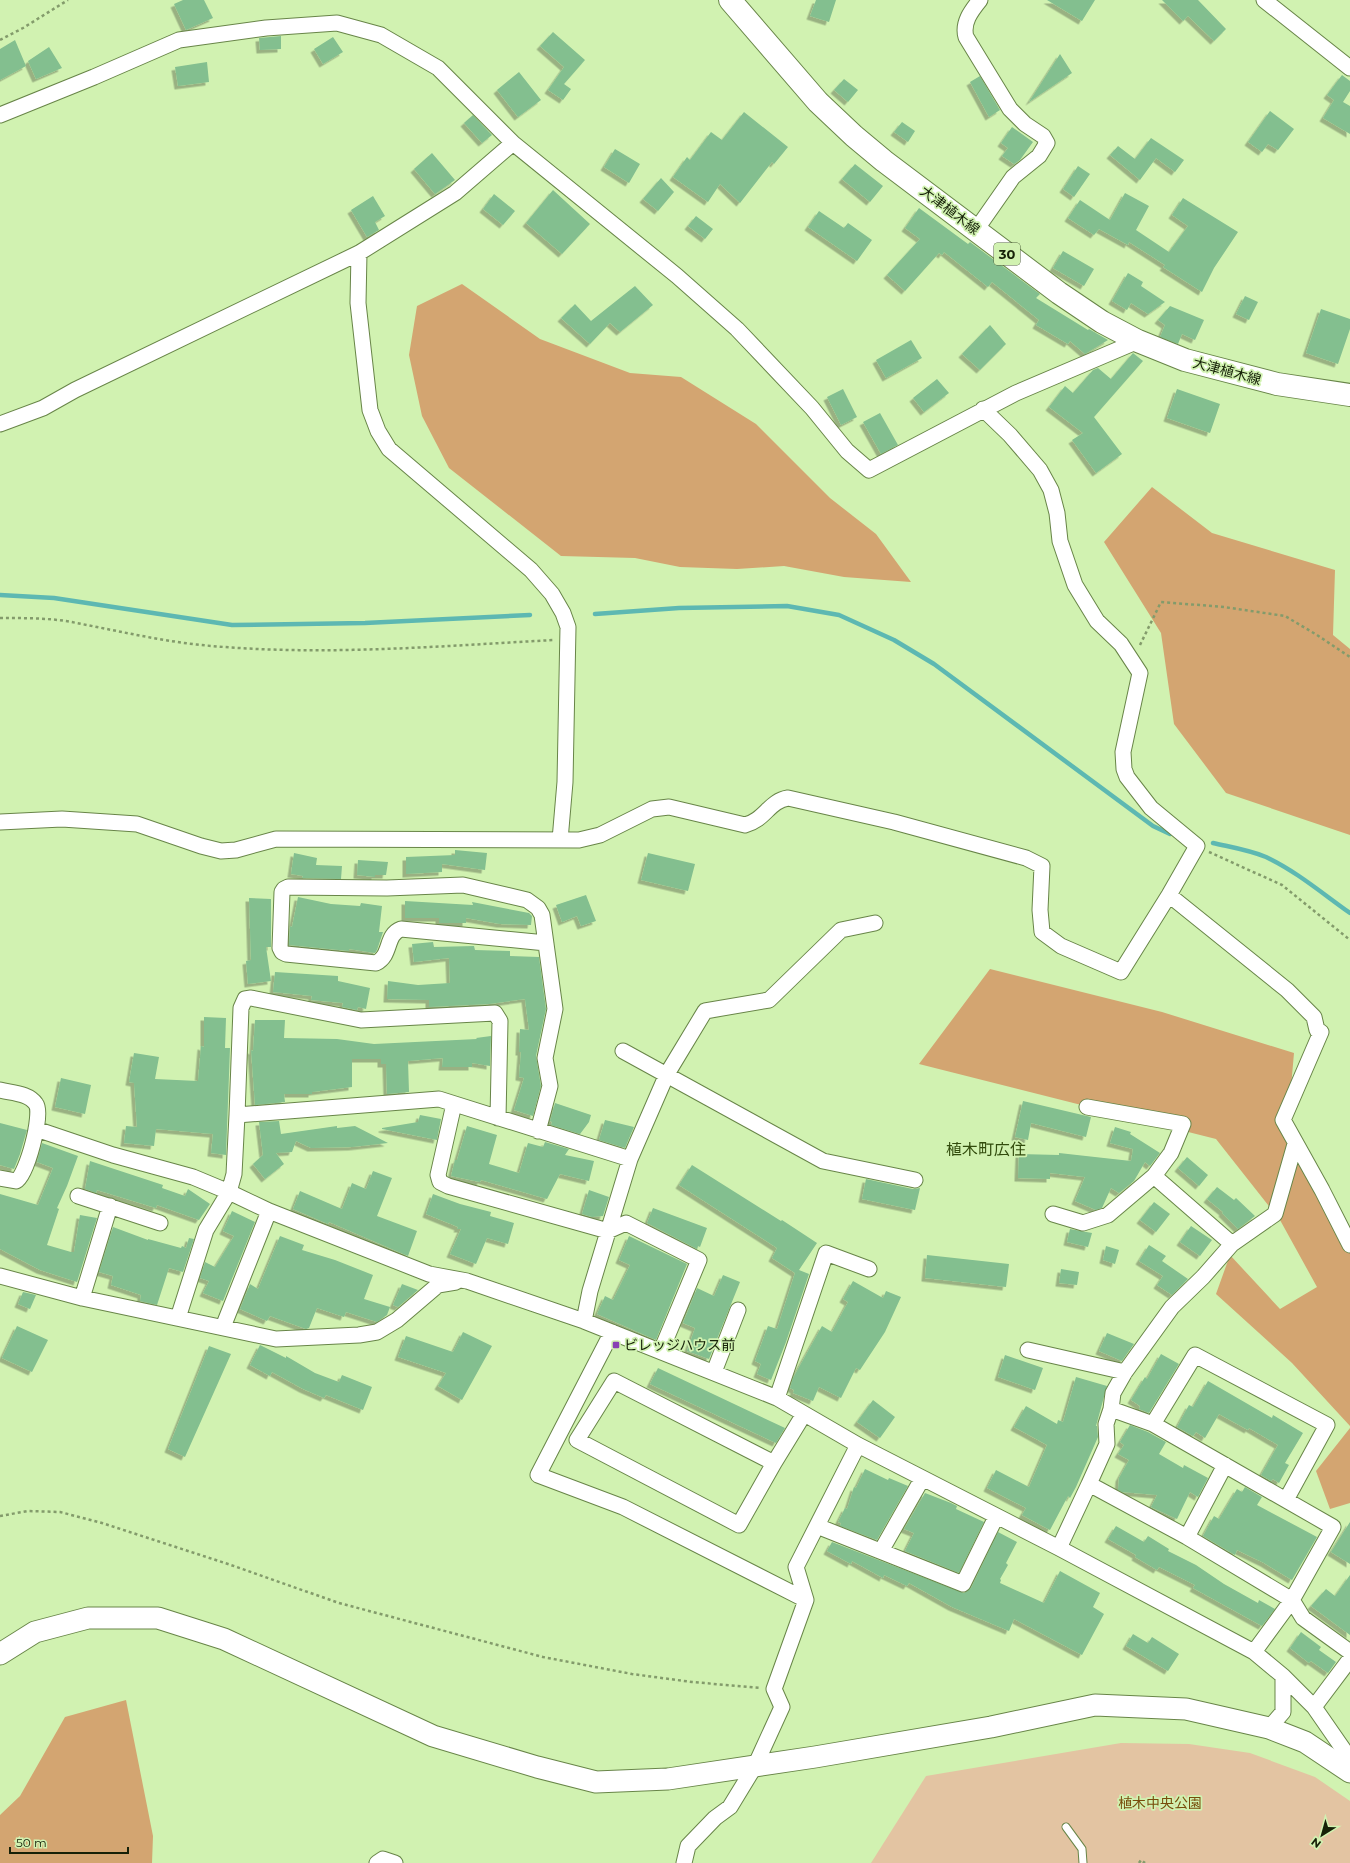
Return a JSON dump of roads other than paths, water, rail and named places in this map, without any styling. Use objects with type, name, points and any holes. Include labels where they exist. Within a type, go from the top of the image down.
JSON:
[{"type":"main road","name":"大津植木線","points":[[730,0],[818,102],[854,136],[884,161],[1102,322],[1138,341],[1185,360],[1277,384],[1350,395]]},
{"type":"street","points":[[976,230],[1013,177],[1039,156],[1046,143],[1043,136],[1025,124],[1010,108],[966,37],[964,29],[967,20],[980,0]]},
{"type":"street","points":[[1264,0],[1350,68]]},
{"type":"street","points":[[0,115],[94,77],[179,40],[266,28],[337,23],[381,35],[438,68],[513,143],[677,276],[737,329],[812,408],[847,451],[870,470],[895,458],[983,409],[1138,341]]},
{"type":"street","points":[[0,424],[42,408],[75,390],[359,253],[455,192],[513,143]]},
{"type":"street","points":[[359,253],[358,303],[370,410],[378,431],[389,449],[531,570],[552,594],[564,613],[568,627],[568,639],[565,782],[560,840]]},
{"type":"street","points":[[0,822],[62,819],[137,824],[201,846],[221,851],[236,850],[276,839],[579,840],[600,835],[652,809],[663,808],[669,808],[745,825],[754,823],[780,799],[788,798],[894,822],[1026,858],[1042,866],[1040,910],[1042,932],[1061,946],[1122,972],[1197,846],[1151,808],[1127,777],[1124,769],[1123,752],[1140,673],[1121,644],[1097,621],[1075,586],[1060,541],[1057,513],[1051,490],[1040,470],[1010,435],[983,409]]},
{"type":"street","points":[[538,1131],[550,1086],[545,1058],[555,1009],[546,942],[542,915],[538,908],[526,900],[463,885],[387,888],[288,887],[282,892],[280,948],[282,952],[286,954],[376,963],[386,955],[393,935],[401,929],[546,942]]},
{"type":"street","points":[[1169,895],[1286,990],[1314,1017],[1317,1030],[1321,1032],[1283,1120],[1322,1190],[1350,1245]]},
{"type":"street","points":[[584,1321],[590,1291],[630,1159],[667,1074],[705,1011],[769,1000],[841,930],[875,923]]},
{"type":"street","points":[[178,1318],[206,1230],[229,1192],[234,1174],[241,1008],[245,999],[251,998],[361,1020],[495,1013],[500,1021],[498,1118]]},
{"type":"street","points":[[623,1051],[823,1161],[915,1180]]},
{"type":"street","points":[[0,1090],[30,1098],[37,1105],[39,1112],[24,1174],[16,1181],[0,1178]]},
{"type":"street","points":[[237,1115],[439,1099],[630,1159]]},
{"type":"street","points":[[454,1104],[438,1175],[440,1182],[448,1186],[608,1231],[626,1223],[699,1260],[661,1351]]},
{"type":"street","points":[[1054,1214],[1083,1223],[1108,1214],[1154,1176],[1172,1153],[1183,1124],[1087,1107]]},
{"type":"street","points":[[36,1129],[113,1155],[193,1177],[270,1211],[429,1274],[467,1281],[584,1321],[777,1398],[858,1446],[1059,1548],[1254,1652],[1283,1676],[1314,1707],[1350,1759]]},
{"type":"street","points":[[1059,1548],[1107,1444],[1106,1424],[1111,1409],[1113,1393],[1124,1372],[1172,1307],[1203,1277],[1232,1244],[1275,1214],[1295,1144]]},
{"type":"street","points":[[1154,1176],[1232,1244]]},
{"type":"street","points":[[78,1196],[160,1223]]},
{"type":"street","points":[[82,1298],[110,1206]]},
{"type":"street","points":[[223,1327],[270,1211]]},
{"type":"street","points":[[777,1398],[826,1253],[869,1269]]},
{"type":"street","points":[[0,1276],[82,1298],[276,1339],[359,1335],[378,1332],[397,1320],[438,1285],[467,1281]]},
{"type":"street","points":[[714,1372],[738,1310]]},
{"type":"street","points":[[612,1332],[538,1475],[623,1507],[806,1600]]},
{"type":"street","points":[[1028,1350],[1124,1372]]},
{"type":"street","points":[[1153,1424],[1195,1355],[1327,1425],[1286,1500]]},
{"type":"street","points":[[774,1463],[614,1381],[577,1440],[739,1525],[804,1414]]},
{"type":"street","points":[[1111,1409],[1153,1424],[1333,1527],[1292,1600],[1254,1652]]},
{"type":"street","points":[[684,1863],[688,1846],[715,1818],[730,1807],[755,1766],[782,1707],[774,1689],[806,1600],[796,1567],[858,1446]]},
{"type":"street","points":[[1187,1538],[1225,1465]]},
{"type":"street","points":[[881,1551],[922,1479]]},
{"type":"street","points":[[1089,1484],[1187,1538],[1292,1600],[1303,1618],[1350,1652]]},
{"type":"street","points":[[817,1526],[963,1584],[996,1517]]},
{"type":"street","points":[[0,1654],[35,1632],[88,1618],[158,1618],[224,1639],[433,1736],[596,1782],[668,1779],[755,1766],[991,1727],[1095,1705],[1186,1709],[1268,1728],[1305,1742],[1350,1772]]},
{"type":"street","points":[[1314,1707],[1350,1659]]},
{"type":"street","points":[[1268,1728],[1283,1712],[1283,1676]]},
{"type":"street","points":[[377,1863],[383,1859],[394,1863]]},
{"type":"lane","points":[[1066,1827],[1082,1849],[1083,1863]]},
{"type":"waterway","points":[[0,595],[54,598],[232,625],[365,623],[530,615]]},
{"type":"waterway","points":[[595,614],[679,608],[787,606],[839,615],[894,640],[934,664],[1153,826],[1170,834]]},
{"type":"waterway","points":[[1213,843],[1253,852],[1266,857],[1299,876],[1350,913]]},
{"type":"place","name":"ビレッジハウス前","points":[[616,1345]]},
{"type":"district","name":"植木町広住","points":[[986,1149]]},
{"type":"park label","name":"植木中央公園","points":[[1160,1803]]}]
